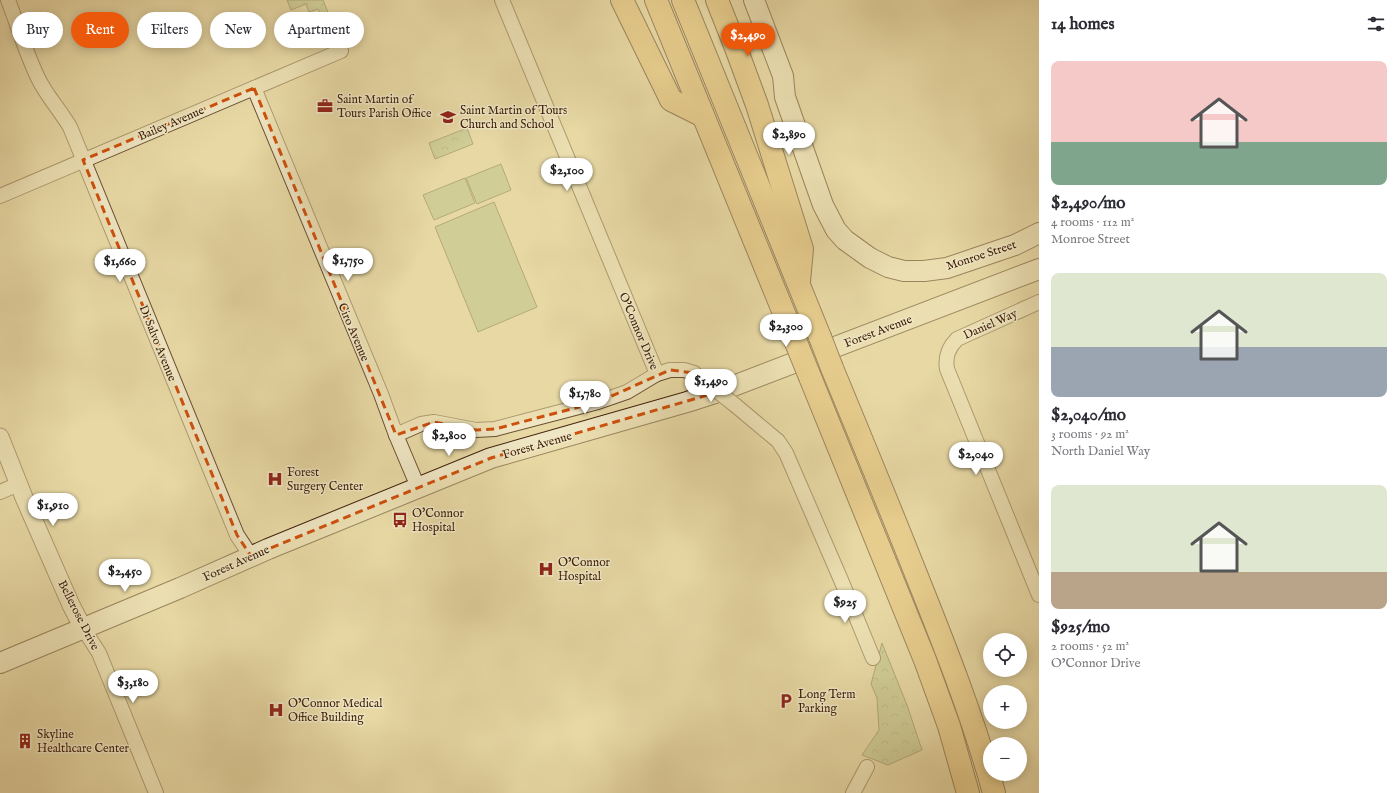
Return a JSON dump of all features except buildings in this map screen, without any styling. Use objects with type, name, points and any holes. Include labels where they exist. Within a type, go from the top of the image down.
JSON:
[{"type":"highway","points":[[622,0],[671,100],[703,116]]},
{"type":"highway","points":[[656,0],[925,660],[948,726],[968,793]]},
{"type":"highway","points":[[683,0],[947,652],[976,735],[994,793]]},
{"type":"highway","points":[[717,0],[757,104],[802,249],[799,284]]},
{"type":"main road","name":"Monroe Street","points":[[743,0],[774,79],[785,97],[823,205],[829,219],[845,240],[870,258],[888,268],[904,271],[924,271],[947,268],[1014,245],[1039,233]]},
{"type":"main road","name":"Monroe Street","points":[[754,0],[783,76],[785,97]]},
{"type":"main road","name":"Forest Avenue","points":[[0,663],[180,588],[251,556],[491,458],[715,393],[1039,269]]},
{"type":"street","name":"Di Salvo Avenue","points":[[8,0],[38,78],[47,94],[70,127],[237,535],[251,556]]},
{"type":"street","name":"O’Connor Drive","points":[[502,0],[656,374],[670,370],[684,370],[694,373],[735,404],[778,441],[789,459],[873,658]]},
{"type":"street","name":"Bailey Avenue","points":[[0,196],[341,51]]},
{"type":"street","name":"Ciro Avenue","points":[[254,88],[418,487]]},
{"type":"street","name":"Daniel Way","points":[[1039,302],[957,339],[947,354],[946,364],[1039,595]]},
{"type":"street","points":[[396,436],[421,424],[434,422],[476,430],[495,429],[598,402],[627,392],[656,374]]},
{"type":"street","name":"Bellerose Drive","points":[[0,437],[71,605],[83,628],[99,653],[156,793]]},
{"type":"street","points":[[0,492],[19,484]]},
{"type":"street","points":[[854,793],[867,767]]},
{"type":"highlighted area","points":[[254,88],[396,435],[434,422],[476,430],[495,429],[598,402],[670,370],[694,373],[718,392],[491,458],[251,556],[237,535],[83,160]]},
{"type":"green space","points":[[287,0],[323,0],[328,12],[319,12],[318,9],[309,12],[306,4],[291,10]]},
{"type":"green space","points":[[467,128],[473,144],[435,159],[429,143]]},
{"type":"green space","points":[[501,164],[511,190],[477,204],[466,178]]},
{"type":"green space","points":[[465,178],[475,203],[434,220],[423,195]]},
{"type":"green space","points":[[494,202],[537,307],[478,332],[435,227]]},
{"type":"green space","points":[[882,643],[907,705],[922,750],[888,765],[862,755],[879,730],[877,698],[871,684]]},
{"type":"place","name":"Saint Martin of Tours Parish Office","points":[[325,106]]},
{"type":"place","name":"Saint Martin of Tours Church and School","points":[[448,117]]},
{"type":"place","name":"Forest Surgery Center","points":[[275,479]]},
{"type":"place","name":"O'Connor Hospital","points":[[400,520]]},
{"type":"place","name":"O’Connor Hospital","points":[[546,569]]},
{"type":"place","name":"Long Term Parking","points":[[786,701]]},
{"type":"place","name":"O’Connor Medical Office Building","points":[[276,710]]},
{"type":"place","name":"Skyline Healthcare Center","points":[[25,741]]}]
